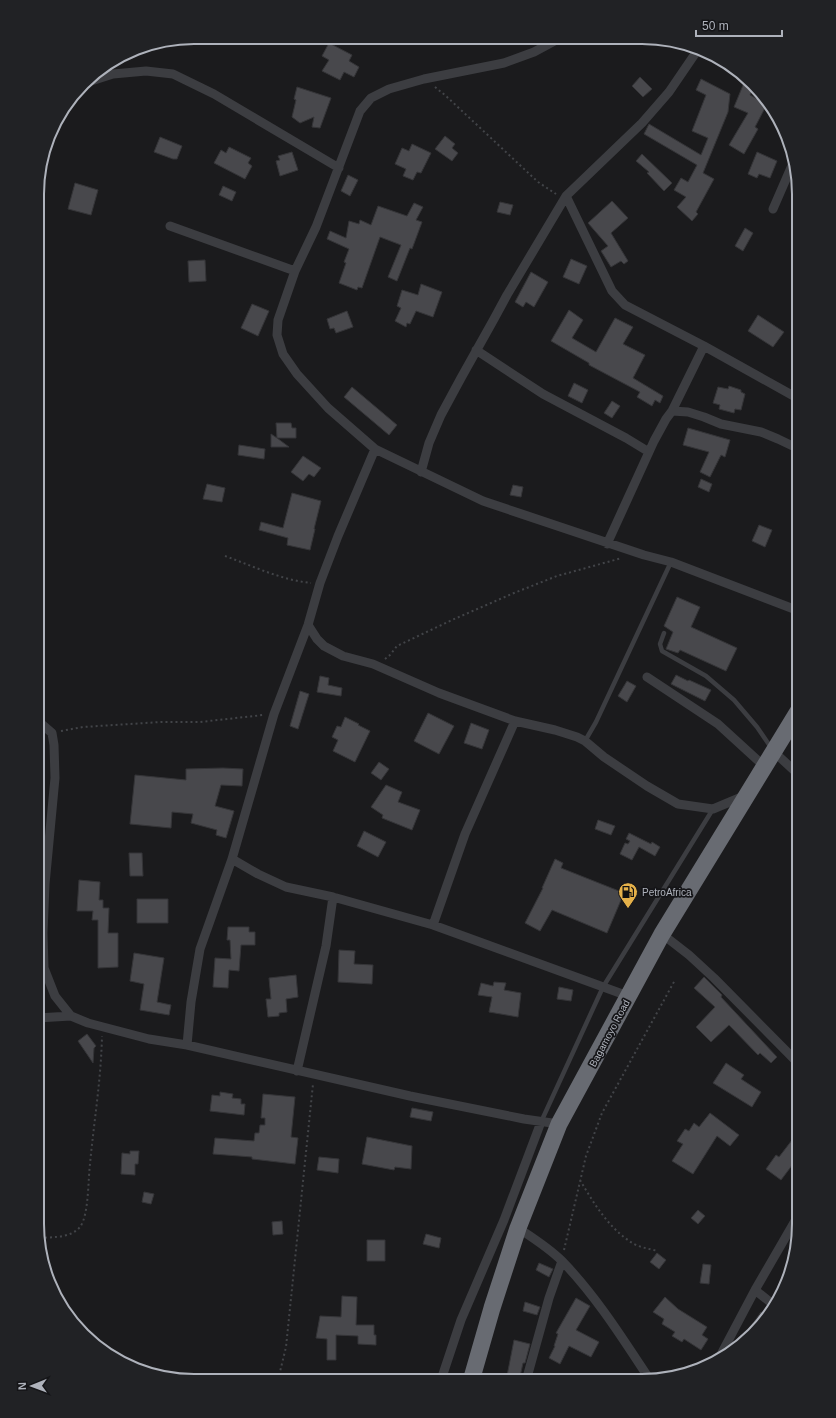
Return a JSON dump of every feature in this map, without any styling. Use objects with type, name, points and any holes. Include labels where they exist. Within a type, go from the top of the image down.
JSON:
[{"type":"highway","name":"Bagamoyo Road","points":[[473,1374],[518,1228],[559,1124],[662,934],[792,721]]},
{"type":"street","points":[[549,44],[534,52],[504,63],[424,79],[389,89],[371,98],[360,111],[316,227],[295,271],[278,320],[277,336],[283,354],[297,374],[328,408],[376,449],[421,472],[483,501],[607,544],[671,562],[792,608]]},
{"type":"street","points":[[421,472],[429,443],[476,350],[507,295],[566,198],[642,123],[669,92],[695,54]]},
{"type":"street","points":[[98,79],[113,74],[146,71],[173,74],[214,94],[339,168]]},
{"type":"street","points":[[773,209],[790,170]]},
{"type":"street","points":[[566,198],[612,291],[625,305],[704,346],[792,396]]},
{"type":"street","points":[[170,226],[295,271]]},
{"type":"street","points":[[607,544],[649,452],[666,419],[672,411],[704,346]]},
{"type":"street","points":[[476,350],[543,394],[626,438],[649,452]]},
{"type":"street","points":[[672,411],[688,412],[721,424],[760,432],[792,446]]},
{"type":"street","points":[[186,1045],[191,1002],[200,949],[232,859],[274,714],[308,625],[320,583],[338,536],[376,449]]},
{"type":"street","points":[[308,625],[317,639],[332,651],[343,656],[373,664],[439,693],[515,721],[567,733],[585,741],[604,757],[647,786],[678,804],[713,809],[746,795]]},
{"type":"street","points":[[647,677],[718,724],[764,766]]},
{"type":"street","points":[[433,925],[465,834],[515,721]]},
{"type":"street","points":[[44,727],[52,733],[55,778],[44,908]]},
{"type":"street","points":[[773,750],[792,768]]},
{"type":"street","points":[[232,859],[258,874],[286,887],[333,897],[433,925],[628,996]]},
{"type":"street","points":[[296,1071],[326,946],[333,897]]},
{"type":"street","points":[[662,934],[689,955],[714,978],[792,1057]]},
{"type":"street","points":[[44,968],[55,996],[71,1016],[88,1024],[410,1096],[541,1122],[559,1124]]},
{"type":"street","points":[[44,1018],[71,1016]]},
{"type":"street","points":[[443,1374],[460,1320],[504,1220],[541,1122]]},
{"type":"street","points":[[723,1351],[755,1290],[792,1226]]},
{"type":"street","points":[[518,1228],[544,1245],[562,1261],[613,1323],[646,1374]]},
{"type":"street","points":[[528,1374],[549,1298],[562,1261]]},
{"type":"street","points":[[755,1290],[770,1302]]},
{"type":"lane","points":[[585,741],[596,722],[671,562]]},
{"type":"lane","points":[[664,633],[660,644],[662,651],[706,676],[734,700],[757,727],[773,750]]},
{"type":"lane","points":[[541,1122],[603,987],[713,809]]},
{"type":"path","points":[[424,79],[446,96],[538,182],[566,198]]},
{"type":"path","points":[[373,664],[390,655],[398,646],[485,605],[557,576],[607,563],[634,552]]},
{"type":"path","points":[[225,556],[301,582],[320,583]]},
{"type":"path","points":[[52,733],[83,727],[161,722],[200,722],[274,714]]},
{"type":"path","points":[[562,1261],[586,1156],[602,1113],[675,980]]},
{"type":"path","points":[[44,1238],[71,1233],[80,1226],[85,1213],[98,1099],[102,1027]]},
{"type":"path","points":[[279,1374],[288,1333],[314,1075]]},
{"type":"path","points":[[580,1180],[594,1203],[622,1234],[634,1244],[658,1251]]},
{"type":"building","points":[[328,44],[331,44],[352,55],[349,61],[359,67],[354,77],[344,72],[340,80],[322,71],[329,60],[322,56]]},
{"type":"building","points":[[640,77],[652,89],[643,97],[632,86]]},
{"type":"building","points":[[701,79],[730,94],[728,112],[703,173],[714,179],[696,212],[698,214],[692,221],[677,207],[686,197],[674,190],[681,178],[688,182],[697,165],[644,134],[649,124],[701,155],[708,138],[692,131],[706,95],[696,90]]},
{"type":"building","points":[[744,84],[752,92],[750,95],[758,99],[765,108],[755,127],[758,129],[744,154],[729,145],[748,113],[734,107]]},
{"type":"building","points":[[297,87],[331,98],[320,128],[312,127],[314,117],[300,123],[292,117]]},
{"type":"building","points":[[445,136],[455,144],[452,148],[458,153],[452,161],[435,149]]},
{"type":"building","points":[[160,137],[182,146],[177,159],[154,152]]},
{"type":"building","points":[[412,144],[431,153],[421,173],[417,172],[413,180],[403,176],[406,169],[395,164],[402,148],[409,151]]},
{"type":"building","points":[[229,147],[251,158],[248,163],[252,166],[245,179],[214,163],[221,150],[226,153]]},
{"type":"building","points":[[292,152],[298,170],[280,176],[276,161],[280,160],[278,156]]},
{"type":"building","points":[[757,152],[777,161],[770,178],[759,174],[757,178],[748,174]]},
{"type":"building","points":[[642,154],[672,183],[664,191],[647,173],[649,172],[636,161]]},
{"type":"building","points":[[348,175],[358,180],[350,196],[341,191]]},
{"type":"building","points":[[75,183],[98,190],[91,215],[68,209]]},
{"type":"building","points":[[223,186],[236,192],[232,201],[219,195]]},
{"type":"building","points":[[612,201],[628,218],[611,233],[628,261],[624,264],[621,261],[611,267],[601,251],[608,246],[588,223]]},
{"type":"building","points":[[500,202],[513,205],[510,215],[497,212]]},
{"type":"building","points":[[414,203],[423,207],[416,220],[422,222],[412,249],[410,248],[397,281],[388,277],[401,245],[380,237],[362,288],[358,287],[357,290],[339,283],[349,249],[327,239],[330,231],[346,238],[349,221],[359,224],[360,220],[371,225],[378,206],[407,216]]},
{"type":"building","points":[[745,228],[753,233],[743,251],[735,246]]},
{"type":"building","points":[[571,259],[587,266],[579,284],[563,277]]},
{"type":"building","points":[[205,260],[206,281],[189,282],[188,261]]},
{"type":"building","points":[[531,272],[548,282],[534,307],[526,302],[523,307],[515,302]]},
{"type":"building","points":[[421,284],[442,292],[433,317],[416,311],[410,324],[407,323],[406,327],[395,321],[401,308],[397,306],[402,290],[418,295]]},
{"type":"building","points":[[252,304],[269,311],[258,336],[241,328]]},
{"type":"building","points":[[569,310],[583,320],[572,338],[596,352],[615,318],[633,327],[623,344],[645,355],[633,378],[663,396],[660,403],[655,400],[652,406],[637,397],[640,392],[589,365],[589,363],[551,341]]},
{"type":"building","points":[[347,311],[353,327],[336,333],[334,328],[330,329],[327,319]]},
{"type":"building","points":[[758,315],[784,332],[773,347],[748,331]]},
{"type":"building","points":[[574,383],[588,390],[582,403],[568,396]]},
{"type":"building","points":[[729,386],[741,390],[741,392],[745,394],[741,410],[735,409],[734,413],[719,409],[720,405],[713,403],[718,387],[728,389]]},
{"type":"building","points":[[352,387],[397,425],[389,435],[344,397]]},
{"type":"building","points":[[612,401],[620,406],[612,418],[604,413]]},
{"type":"building","points":[[276,423],[291,423],[292,428],[296,428],[296,438],[277,438]]},
{"type":"building","points":[[688,428],[730,440],[725,457],[721,455],[710,477],[700,472],[709,452],[683,445]]},
{"type":"building","points":[[271,434],[289,447],[271,447]]},
{"type":"building","points":[[239,445],[265,449],[264,459],[238,455]]},
{"type":"building","points":[[303,456],[321,468],[314,477],[309,474],[303,481],[291,472]]},
{"type":"building","points":[[701,479],[712,484],[709,492],[698,487]]},
{"type":"building","points":[[207,484],[225,488],[222,502],[203,499]]},
{"type":"building","points":[[513,485],[523,487],[521,497],[510,495]]},
{"type":"building","points":[[292,493],[321,501],[310,550],[287,545],[288,538],[259,530],[261,522],[283,528]]},
{"type":"building","points":[[759,525],[772,530],[765,547],[752,541]]},
{"type":"building","points":[[677,597],[700,607],[691,627],[737,648],[726,671],[680,650],[678,653],[666,649],[673,632],[664,626]]},
{"type":"building","points":[[676,675],[711,690],[705,701],[671,684]]},
{"type":"building","points":[[320,676],[329,678],[328,685],[342,688],[341,696],[317,692]]},
{"type":"building","points":[[627,681],[636,686],[627,702],[618,696]]},
{"type":"building","points":[[300,691],[309,694],[298,729],[290,726]]},
{"type":"building","points":[[428,713],[454,726],[439,754],[414,741]]},
{"type":"building","points":[[345,717],[370,731],[355,762],[333,751],[338,740],[332,737],[337,726],[341,727]]},
{"type":"building","points":[[471,723],[489,730],[482,749],[464,743]]},
{"type":"building","points":[[379,762],[389,769],[381,780],[371,773]]},
{"type":"building","points":[[186,769],[243,769],[242,786],[221,785],[215,806],[234,811],[226,838],[216,835],[217,830],[191,823],[193,814],[172,812],[171,828],[130,824],[135,775],[186,780]]},
{"type":"building","points":[[386,785],[402,792],[398,802],[420,810],[412,830],[382,818],[383,815],[371,807]]},
{"type":"building","points":[[598,820],[615,826],[611,835],[595,829]]},
{"type":"building","points":[[364,831],[386,842],[378,857],[357,846]]},
{"type":"building","points":[[629,833],[651,844],[652,842],[660,847],[655,856],[639,847],[632,860],[620,854],[625,843],[628,844],[630,841],[626,839]]},
{"type":"building","points":[[129,853],[142,853],[143,876],[130,876]]},
{"type":"building","points":[[555,859],[563,863],[561,868],[624,893],[607,933],[552,910],[540,931],[525,923],[543,888]]},
{"type":"building","points":[[79,880],[100,882],[99,900],[103,900],[103,908],[109,908],[108,933],[118,933],[118,967],[98,968],[98,920],[92,920],[93,911],[77,911]]},
{"type":"building","points":[[137,899],[168,899],[168,923],[137,923]]},
{"type":"building","points":[[228,927],[249,927],[249,932],[255,932],[255,945],[241,945],[239,971],[229,970],[228,988],[213,987],[215,958],[231,959],[230,940],[227,940]]},
{"type":"building","points":[[339,950],[355,951],[354,964],[373,965],[372,984],[338,982]]},
{"type":"building","points":[[134,953],[164,958],[157,1002],[171,1005],[169,1015],[140,1010],[144,984],[130,981]]},
{"type":"building","points":[[296,975],[298,997],[286,999],[287,1012],[279,1013],[279,1016],[268,1017],[266,999],[271,999],[269,978]]},
{"type":"building","points":[[704,977],[777,1057],[771,1063],[760,1053],[758,1055],[729,1025],[711,1042],[696,1027],[715,1007],[694,988]]},
{"type":"building","points":[[494,982],[506,983],[504,990],[521,993],[518,1017],[489,1012],[492,997],[478,995],[481,983],[493,986]]},
{"type":"building","points":[[559,987],[573,990],[571,1001],[557,999]]},
{"type":"building","points":[[87,1034],[96,1046],[94,1048],[93,1063],[78,1041]]},
{"type":"building","points":[[726,1063],[744,1075],[741,1079],[761,1092],[752,1107],[713,1083]]},
{"type":"building","points":[[220,1092],[233,1094],[232,1098],[241,1099],[241,1104],[245,1104],[244,1115],[210,1111],[212,1095],[220,1096]]},
{"type":"building","points":[[263,1094],[295,1097],[291,1137],[298,1138],[295,1164],[252,1159],[252,1157],[213,1154],[215,1138],[254,1141],[255,1133],[259,1133],[260,1125],[265,1125],[265,1118],[261,1118]]},
{"type":"building","points":[[412,1108],[433,1112],[431,1121],[410,1117]]},
{"type":"building","points":[[710,1113],[739,1135],[730,1146],[717,1136],[693,1174],[672,1161],[683,1144],[677,1141],[685,1129],[689,1131],[694,1123],[699,1127]]},
{"type":"building","points":[[367,1137],[412,1146],[411,1169],[395,1167],[394,1170],[362,1164]]},
{"type":"building","points":[[792,1140],[792,1165],[781,1180],[766,1169],[776,1155],[779,1157]]},
{"type":"building","points":[[130,1151],[139,1151],[138,1164],[135,1164],[135,1175],[121,1174],[122,1153],[130,1154]]},
{"type":"building","points":[[319,1157],[339,1159],[338,1173],[317,1170]]},
{"type":"building","points":[[144,1192],[154,1194],[151,1204],[142,1202]]},
{"type":"building","points":[[698,1210],[705,1216],[698,1224],[691,1218]]},
{"type":"building","points":[[282,1221],[283,1234],[273,1235],[272,1222]]},
{"type":"building","points":[[426,1234],[441,1238],[439,1248],[423,1244]]},
{"type":"building","points":[[367,1240],[385,1240],[385,1261],[367,1261]]},
{"type":"building","points":[[657,1253],[666,1260],[659,1269],[650,1262]]},
{"type":"building","points":[[539,1263],[553,1269],[549,1277],[536,1270]]},
{"type":"building","points":[[703,1264],[711,1265],[709,1284],[700,1283]]},
{"type":"building","points":[[342,1296],[357,1297],[356,1325],[374,1325],[376,1345],[358,1344],[358,1336],[336,1335],[336,1360],[327,1360],[327,1339],[316,1338],[320,1316],[341,1317]]},
{"type":"building","points":[[665,1297],[678,1309],[707,1327],[702,1335],[708,1339],[701,1350],[684,1339],[682,1342],[672,1336],[675,1332],[662,1324],[664,1319],[653,1312]]},
{"type":"building","points":[[576,1298],[590,1306],[576,1330],[599,1342],[591,1357],[569,1346],[560,1364],[549,1358],[555,1346],[558,1334],[556,1333]]},
{"type":"building","points":[[525,1302],[540,1307],[537,1315],[523,1311]]},
{"type":"building","points":[[761,1312],[763,1313],[755,1323],[750,1328]]},
{"type":"building","points":[[514,1340],[530,1344],[521,1374],[507,1374]]},
{"type":"place","name":"PetroAfrica","points":[[628,909]]}]
